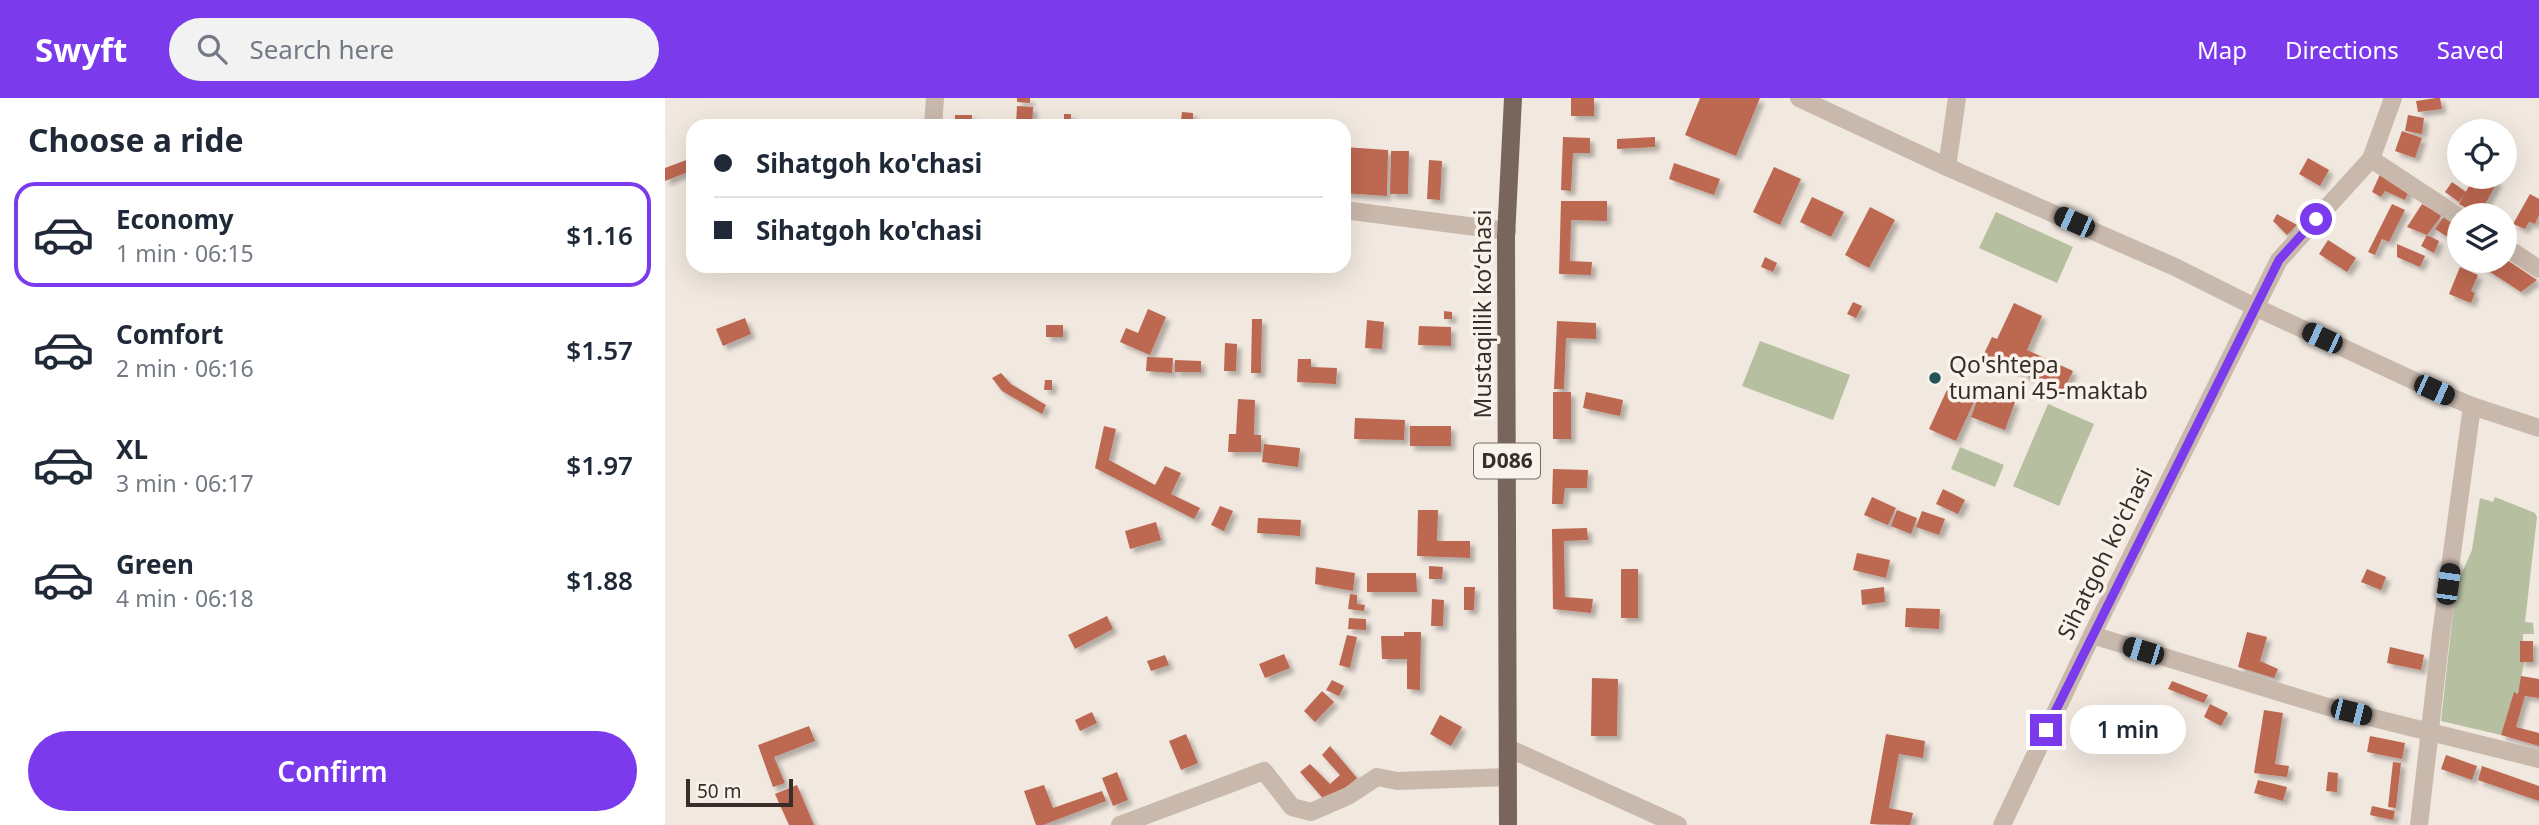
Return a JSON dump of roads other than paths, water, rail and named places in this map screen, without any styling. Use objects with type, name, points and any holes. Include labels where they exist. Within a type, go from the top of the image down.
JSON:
[{"type":"main road","name":"Mustaqillik koʻchasi","points":[[1508,825],[1507,231],[1513,98]]},
{"type":"street","points":[[934,119],[935,98]]},
{"type":"street","points":[[1799,98],[1947,167],[2175,267],[2255,307],[2472,406],[2539,428]]},
{"type":"street","points":[[1947,167],[1957,98]]},
{"type":"street","name":"Sihatgoh ko'chasi","points":[[2001,825],[2092,635],[2279,260],[2371,159],[2393,98]]},
{"type":"street","points":[[2371,159],[2447,208]]},
{"type":"street","points":[[1351,211],[1507,231]]},
{"type":"street","points":[[2517,255],[2539,269]]},
{"type":"street","points":[[2419,825],[2441,634],[2472,406]]},
{"type":"street","points":[[2092,635],[2325,706],[2539,759]]},
{"type":"street","points":[[1508,748],[1678,825]]},
{"type":"street","points":[[1120,825],[1264,771],[1292,807],[1311,813],[1348,796],[1377,777],[1397,781],[1508,777]]},
{"type":"place","name":"Qo'shtepa tumani 45-maktab","points":[[1935,378]]}]
